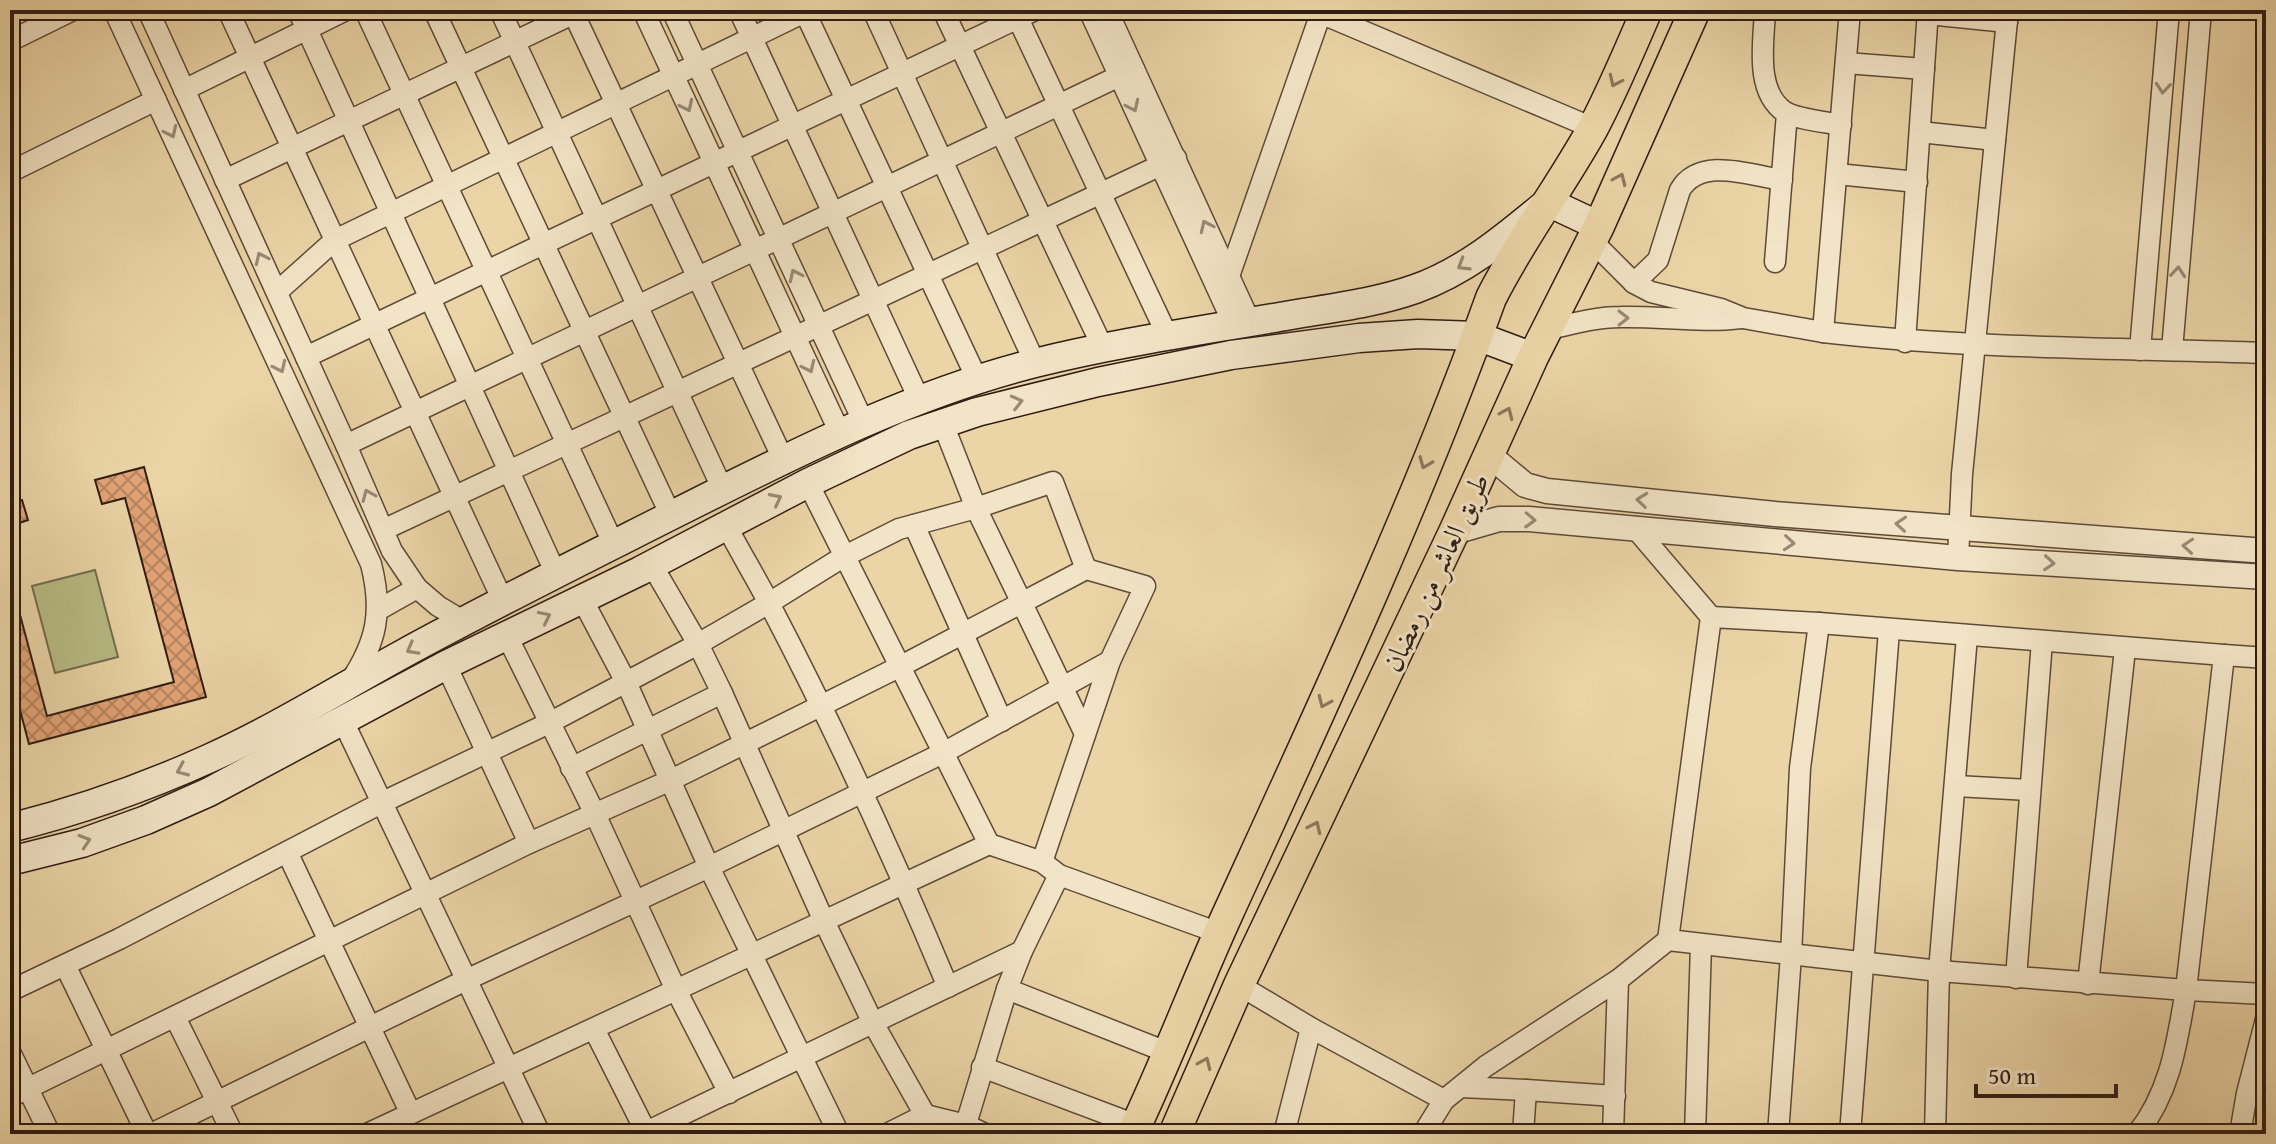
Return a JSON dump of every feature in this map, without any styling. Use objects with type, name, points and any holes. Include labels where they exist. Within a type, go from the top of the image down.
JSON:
[{"type":"main road","name":"طريق العاشر من رمضان","points":[[1134,1130],[1219,933],[1344,658],[1491,298],[1514,252],[1593,128],[1647,10]]},
{"type":"main road","name":"طريق العاشر من رمضان","points":[[1174,1134],[1239,985],[1540,343],[1595,233],[1695,10]]},
{"type":"main road","points":[[10,828],[90,806],[210,758],[463,621],[783,459],[919,399],[1035,363],[1103,348],[1367,302],[1416,289],[1460,268],[1501,241],[1548,202],[1595,233]]},
{"type":"main road","points":[[10,861],[82,843],[146,820],[209,792],[446,665],[909,435],[977,412],[1098,382],[1231,355],[1359,338],[1418,334],[1540,343]]},
{"type":"street","points":[[10,41],[73,10]]},
{"type":"street","points":[[114,10],[371,564],[377,587],[378,610],[369,648],[350,682]]},
{"type":"street","points":[[148,10],[403,571],[438,606],[463,621]]},
{"type":"street","points":[[228,10],[503,601]]},
{"type":"street","points":[[298,10],[556,574]]},
{"type":"street","points":[[184,90],[346,10]]},
{"type":"street","points":[[365,10],[614,545]]},
{"type":"street","points":[[434,10],[671,516]]},
{"type":"street","points":[[500,10],[723,490]]},
{"type":"street","points":[[643,10],[795,336],[852,427]]},
{"type":"street","points":[[672,10],[818,325],[852,427]]},
{"type":"street","points":[[739,10],[919,399]]},
{"type":"street","points":[[873,10],[1035,363]]},
{"type":"street","points":[[943,10],[1103,348]]},
{"type":"street","points":[[1089,10],[1127,72]]},
{"type":"street","points":[[1107,10],[1127,72],[1168,162],[1222,298],[1242,323]]},
{"type":"street","points":[[1765,10],[1765,79],[1770,95],[1787,113],[1841,125]]},
{"type":"street","points":[[1823,332],[1850,10]]},
{"type":"street","points":[[2140,350],[2169,10]]},
{"type":"street","points":[[2172,350],[2201,10]]},
{"type":"street","points":[[225,180],[576,11],[783,459]]},
{"type":"street","points":[[277,292],[335,240],[806,11],[977,379]]},
{"type":"street","points":[[1222,298],[1321,12],[1593,128]]},
{"type":"street","points":[[1905,342],[1928,12],[2008,16],[1958,558]]},
{"type":"street","points":[[306,357],[903,73],[1022,13],[1058,104],[1168,337]]},
{"type":"street","points":[[1846,63],[1924,69]]},
{"type":"street","points":[[346,445],[1127,72]]},
{"type":"street","points":[[10,172],[156,100]]},
{"type":"street","points":[[1775,262],[1787,113]]},
{"type":"street","points":[[1920,132],[1995,140]]},
{"type":"street","points":[[1168,162],[1230,276],[1242,323]]},
{"type":"street","points":[[383,530],[1168,162]]},
{"type":"street","points":[[1634,283],[1658,260],[1685,180],[1708,169],[1782,180]]},
{"type":"street","points":[[1837,174],[1917,182]]},
{"type":"street","points":[[1595,233],[1634,283],[1651,292],[1721,309],[1743,318],[1905,342],[2266,353]]},
{"type":"street","points":[[1540,343],[1586,320],[1621,317],[1716,321],[1743,318]]},
{"type":"street","points":[[943,424],[976,508],[1085,734]]},
{"type":"street","points":[[1489,455],[1525,485],[1547,491],[1775,514],[2266,551]]},
{"type":"street","points":[[10,991],[383,802],[549,723],[698,644],[843,557],[899,529],[1053,482],[1086,569]]},
{"type":"street","points":[[808,483],[989,844]]},
{"type":"street","points":[[1454,532],[1499,519],[1514,519],[1958,558],[2266,577]]},
{"type":"street","points":[[726,525],[769,603],[905,882],[948,987]]},
{"type":"street","points":[[914,525],[1002,721]]},
{"type":"street","points":[[1636,529],[1711,617],[2266,658]]},
{"type":"street","points":[[652,565],[698,644],[873,1023],[925,1115],[985,1134]]},
{"type":"street","points":[[19,1092],[529,843],[671,780],[901,666],[1086,569],[1145,586],[1110,661],[1042,862]]},
{"type":"street","points":[[378,610],[417,588]]},
{"type":"street","points":[[582,599],[626,682],[709,867],[839,1134]]},
{"type":"street","points":[[1423,1134],[1444,1100],[1486,1066],[1618,980],[1668,940],[1711,617]]},
{"type":"street","points":[[1778,1134],[1800,768],[1819,623]]},
{"type":"street","points":[[1850,1134],[1889,630]]},
{"type":"street","points":[[507,636],[595,814],[676,990],[729,1093]]},
{"type":"street","points":[[1935,1134],[1939,971],[1967,636]]},
{"type":"street","points":[[2016,978],[2042,641]]},
{"type":"street","points":[[2088,984],[2125,649]]},
{"type":"street","points":[[2137,1134],[2161,1100],[2170,1074],[2186,990],[2224,655]]},
{"type":"street","points":[[65,965],[149,1134],[943,753],[1110,661]]},
{"type":"street","points":[[446,665],[529,843]]},
{"type":"street","points":[[571,768],[722,693]]},
{"type":"street","points":[[343,721],[540,1134]]},
{"type":"street","points":[[1956,786],[2029,790]]},
{"type":"street","points":[[367,1134],[989,844],[1042,862],[1059,875],[1219,933]]},
{"type":"street","points":[[287,852],[410,1112]]},
{"type":"street","points":[[965,1130],[1007,989],[1059,875]]},
{"type":"street","points":[[1668,940],[2016,978],[2266,994]]},
{"type":"street","points":[[1695,1134],[1701,945]]},
{"type":"street","points":[[594,1029],[645,1133],[1022,951]]},
{"type":"street","points":[[1613,1134],[1618,980]]},
{"type":"street","points":[[1239,985],[1444,1100]]},
{"type":"street","points":[[1007,989],[1169,1053]]},
{"type":"street","points":[[175,1017],[233,1134]]},
{"type":"street","points":[[2240,1134],[2266,1019]]},
{"type":"street","points":[[1284,1134],[1311,1028]]},
{"type":"street","points":[[10,1052],[19,1092],[50,1134]]},
{"type":"street","points":[[982,1067],[1134,1130]]},
{"type":"street","points":[[1461,1087],[1615,1096]]},
{"type":"street","points":[[1523,1134],[1526,1090]]},
{"type":"street","points":[[887,1134],[925,1115]]},
{"type":"green space","points":[[95,570],[118,657],[55,673],[32,586]]},
{"type":"building","points":[[144,467],[206,697],[29,744],[10,672],[10,597],[15,596],[47,716],[174,682],[125,498],[102,504],[95,480]]},
{"type":"building","points":[[22,500],[28,520],[10,526],[10,503]]}]
